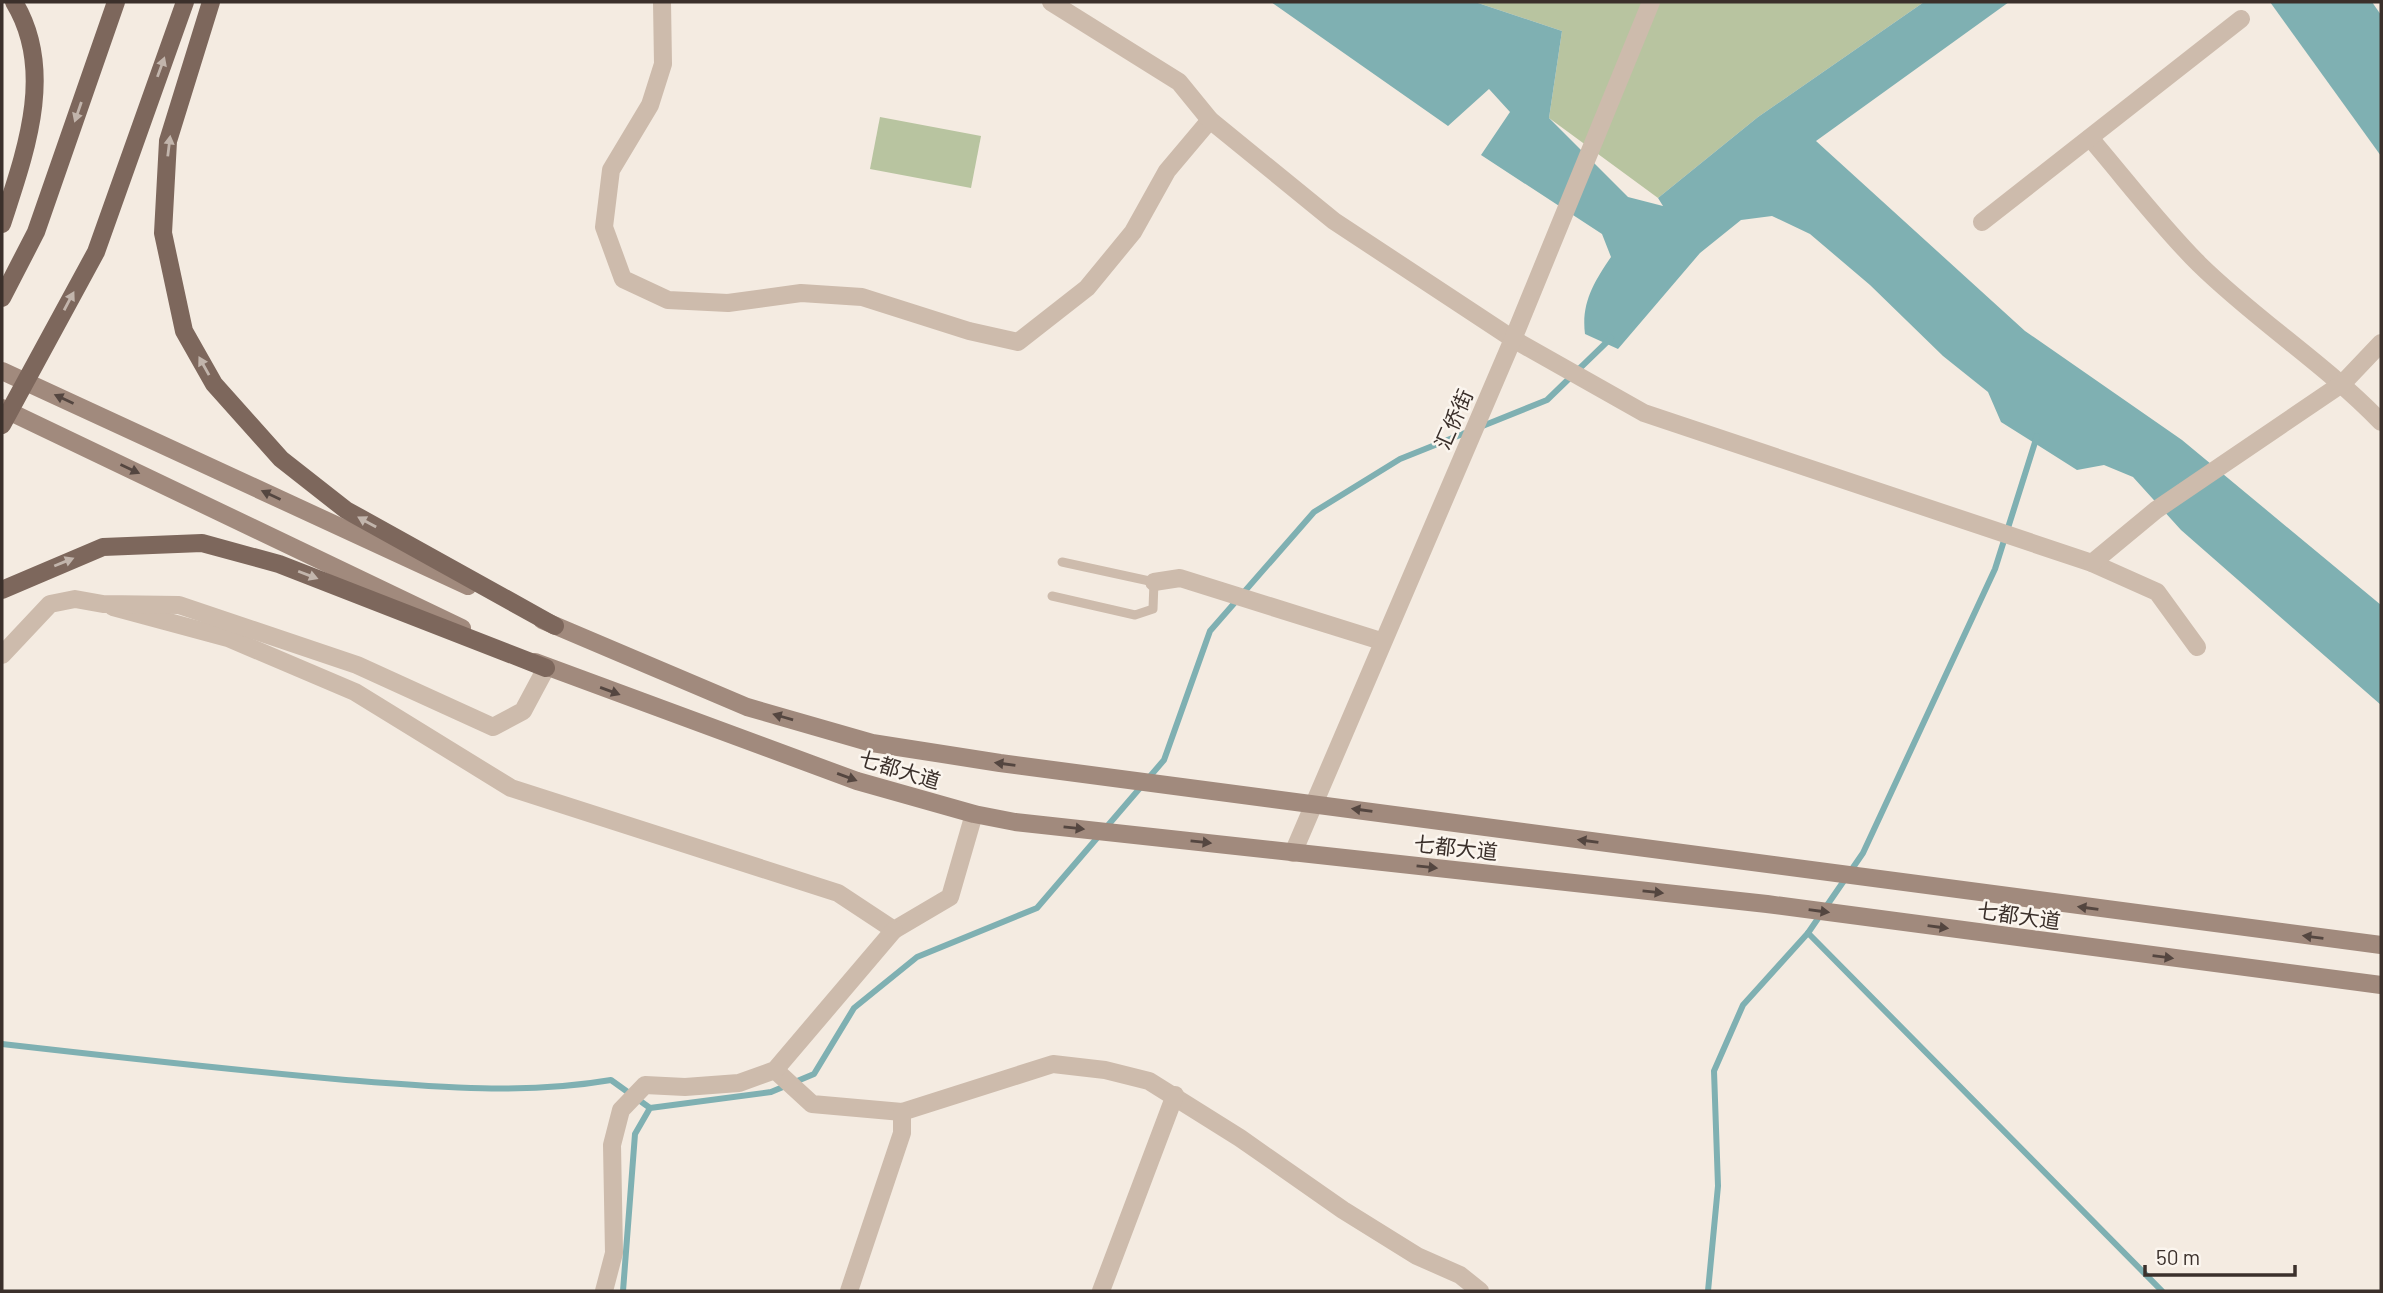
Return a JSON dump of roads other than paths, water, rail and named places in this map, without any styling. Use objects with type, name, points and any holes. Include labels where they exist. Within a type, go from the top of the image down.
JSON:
[{"type":"main road","points":[[2,223],[30,140],[36,74],[23,16],[14,2]]},
{"type":"main road","points":[[2,298],[36,232],[116,2]]},
{"type":"main road","points":[[2,425],[96,251],[184,2]]},
{"type":"main road","points":[[211,2],[168,141],[163,233],[184,331],[214,384],[281,459],[346,510],[555,626]]},
{"type":"main road","name":"七都大道","points":[[2,371],[555,626],[747,707],[859,739],[1073,773],[2381,945]]},
{"type":"main road","name":"七都大道","points":[[2,408],[546,668],[857,781],[974,814],[1015,822],[1767,904],[2381,985]]},
{"type":"main road","points":[[2,590],[10,584],[103,547],[202,543],[279,564],[546,668]]},
{"type":"street","points":[[662,2],[663,64],[650,105],[611,170],[604,227],[623,279],[668,300],[728,303],[801,293],[862,297],[969,331],[1018,342],[1087,288],[1133,232],[1167,171],[1210,120]]},
{"type":"street","points":[[1051,2],[1179,82],[1210,120],[1334,221],[1513,339],[1644,413],[1900,496],[2092,563],[2157,592],[2197,647]]},
{"type":"street","name":"汇侨街","points":[[1293,853],[1381,641],[1513,339],[1651,2]]},
{"type":"street","points":[[1982,222],[2241,19]]},
{"type":"street","points":[[2090,138],[2199,263],[2252,311],[2343,383],[2381,422]]},
{"type":"street","points":[[2092,563],[2156,510],[2343,383],[2381,343]]},
{"type":"street","points":[[1154,582],[1180,578],[1381,641]]},
{"type":"street","points":[[2,655],[50,604],[75,599],[228,638],[355,692],[511,788],[838,893],[894,930]]},
{"type":"street","points":[[103,604],[179,605],[358,665],[493,727],[523,710],[546,668]]},
{"type":"street","points":[[604,1291],[614,1253],[612,1146],[621,1110],[645,1084],[685,1087],[739,1083],[779,1074],[894,930],[950,897],[974,814]]},
{"type":"street","points":[[779,1074],[813,1104],[902,1112],[1053,1064],[1149,1081],[1174,1095],[1343,1210],[1417,1256],[1460,1275],[1480,1291]]},
{"type":"street","points":[[1101,1291],[1174,1095]]},
{"type":"street","points":[[849,1291],[902,1133],[902,1112]]},
{"type":"lane","points":[[1052,596],[1135,615],[1153,609],[1154,582],[1062,562]]},
{"type":"water","points":[[1271,2],[1475,2],[1562,31],[1549,118],[1628,197],[1663,206],[1658,198],[1758,117],[1924,2],[2009,2],[1816,141],[2025,331],[2182,440],[2381,605],[2381,705],[2181,530],[2133,477],[2104,465],[2077,470],[2001,422],[1988,392],[1943,356],[1870,285],[1810,234],[1772,216],[1741,220],[1700,253],[1618,349],[1585,334],[1585,312],[1590,293],[1611,257],[1602,234],[1481,155],[1510,112],[1489,89],[1448,126]]},
{"type":"water","points":[[2270,2],[2372,2],[2381,15],[2381,156]]},
{"type":"waterway","points":[[1480,427],[1547,400],[1611,338]]},
{"type":"waterway","points":[[623,1291],[635,1134],[650,1108],[771,1092],[814,1074],[854,1008],[917,957],[1037,908],[1164,760],[1210,631],[1314,512],[1400,459],[1470,431]]},
{"type":"waterway","points":[[1708,1291],[1718,1186],[1714,1071],[1743,1005],[1808,933],[1863,853],[1995,569],[2037,436]]},
{"type":"waterway","points":[[1808,933],[2162,1291]]},
{"type":"waterway","points":[[2,1044],[260,1072],[445,1087],[545,1087],[611,1080],[650,1108]]}]
